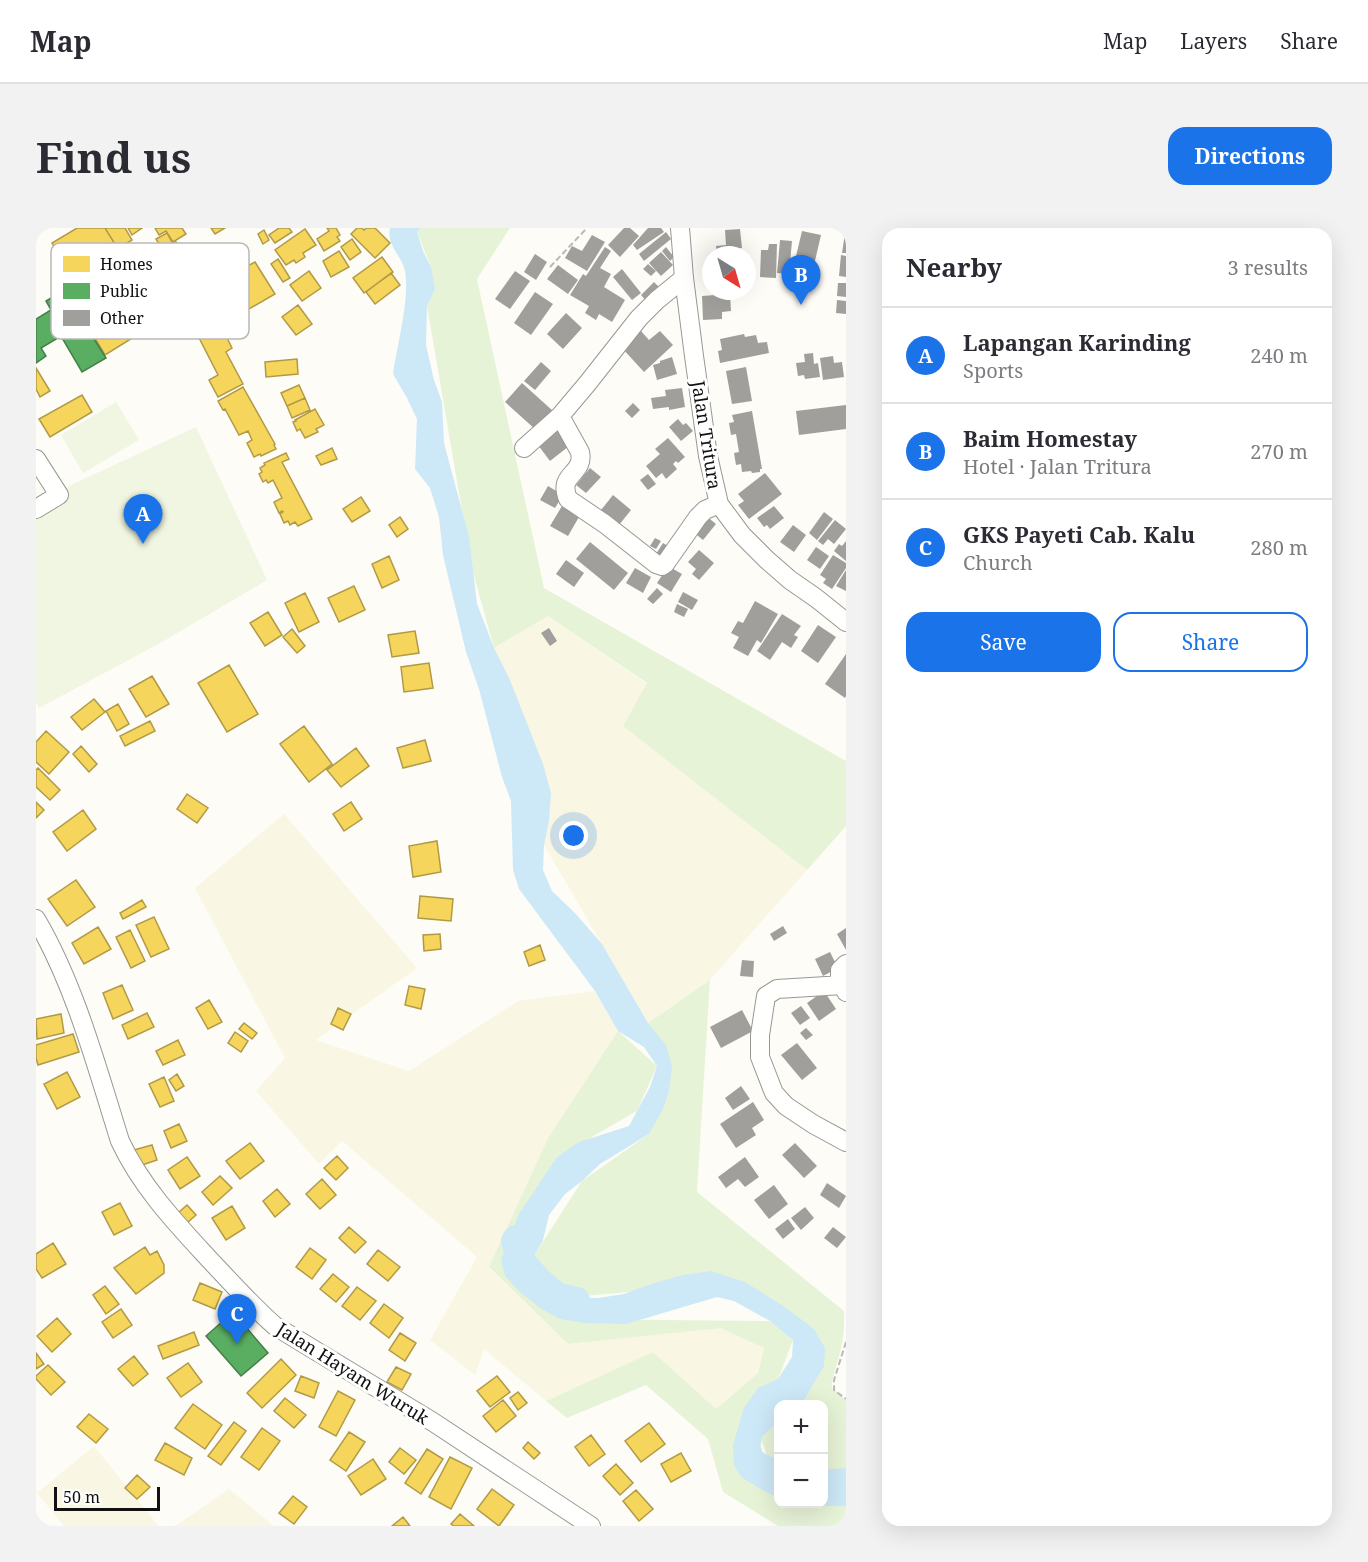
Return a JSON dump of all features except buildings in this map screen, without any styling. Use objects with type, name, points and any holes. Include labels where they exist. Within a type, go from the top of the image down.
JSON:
[{"type":"street","name":"Jalan Tritura","points":[[680,228],[684,278],[708,456],[719,504],[742,535],[766,559],[846,622]]},
{"type":"street","points":[[524,448],[560,416],[639,318],[684,278]]},
{"type":"street","points":[[560,416],[581,458],[580,464],[565,483],[568,499],[656,564],[662,566],[698,517],[705,510],[719,504]]},
{"type":"street","points":[[36,459],[59,495],[36,509]]},
{"type":"street","name":"Jalan Hayam Wuruk","points":[[36,919],[50,943],[73,998],[120,1141],[129,1161],[154,1198],[191,1239],[255,1308],[275,1326],[433,1422],[591,1526]]},
{"type":"street","points":[[846,964],[840,970],[845,989],[777,989],[766,996],[760,1035],[760,1057],[774,1093],[786,1106],[846,1142]]},
{"type":"path","points":[[550,267],[586,228]]},
{"type":"path","points":[[846,1342],[834,1380],[834,1390],[846,1399]]},
{"type":"shaded area","points":[[548,616],[647,684],[624,726],[807,870],[710,980],[648,1023],[544,845],[494,648]]},
{"type":"shaded area","points":[[284,814],[417,968],[316,1040],[409,1071],[518,1001],[595,991],[618,1031],[548,1138],[489,1268],[568,1344],[721,1327],[764,1348],[758,1373],[716,1409],[653,1352],[546,1401],[484,1349],[475,1375],[430,1340],[477,1257],[342,1141],[319,1164],[256,1091],[285,1058],[195,888]]},
{"type":"shaded area","points":[[94,1446],[159,1526],[64,1526],[37,1493]]},
{"type":"shaded area","points":[[229,1489],[274,1526],[175,1526]]},
{"type":"green space","points":[[421,228],[510,228],[477,279],[544,588],[846,761],[846,826],[807,870],[623,726],[647,683],[548,616],[494,648],[472,569],[427,306],[431,267],[417,232]]},
{"type":"green space","points":[[116,402],[139,440],[83,473],[61,435]]},
{"type":"green space","points":[[196,427],[267,580],[162,642],[39,708],[36,702],[36,507],[71,485]]},
{"type":"green space","points":[[710,980],[697,1192],[844,1311],[842,1342],[832,1388],[846,1400],[846,1486],[828,1484],[828,1400],[803,1400],[813,1329],[745,1282],[572,1297],[533,1257],[582,1181],[649,1134],[669,1091],[648,1023]]},
{"type":"green space","points":[[618,1031],[657,1066],[637,1111],[557,1157],[501,1260],[561,1319],[770,1321],[793,1340],[741,1477],[774,1490],[774,1508],[846,1506],[846,1526],[778,1526],[723,1492],[708,1439],[646,1385],[567,1418],[546,1401],[653,1352],[716,1409],[758,1373],[764,1348],[721,1328],[568,1344],[489,1267],[548,1138]]},
{"type":"green space","points":[[774,1426],[774,1473],[772,1472],[761,1438]]},
{"type":"water","points":[[390,228],[421,228],[417,232],[431,267],[435,289],[427,306],[426,345],[442,402],[444,443],[469,537],[477,604],[543,764],[551,793],[543,870],[552,891],[602,944],[648,1023],[666,1045],[672,1066],[669,1091],[663,1109],[649,1134],[600,1164],[565,1194],[549,1215],[543,1240],[526,1270],[531,1278],[572,1297],[598,1298],[624,1294],[683,1275],[711,1271],[745,1282],[785,1307],[814,1329],[825,1348],[824,1366],[804,1400],[774,1400],[774,1426],[761,1438],[754,1452],[760,1468],[774,1473],[774,1495],[741,1477],[734,1465],[733,1446],[744,1408],[758,1388],[778,1379],[792,1357],[793,1340],[770,1321],[734,1301],[717,1297],[626,1324],[584,1323],[560,1319],[540,1308],[505,1276],[501,1260],[519,1214],[557,1157],[579,1142],[629,1126],[650,1087],[657,1066],[644,1047],[618,1031],[595,991],[519,889],[513,870],[511,801],[466,652],[443,555],[439,517],[430,488],[415,469],[417,419],[393,374],[406,295],[406,282],[405,271],[389,234]]},
{"type":"water","points":[[828,1483],[846,1487],[846,1506],[828,1506]]},
{"type":"waterway","points":[[516,1238],[514,1241],[518,1256],[539,1280],[558,1296],[577,1300]]},
{"type":"waterway","points":[[749,1436],[747,1447],[752,1462],[774,1472]]},
{"type":"waterway","points":[[828,1483],[846,1481]]},
{"type":"place","name":"Baim Homestay","points":[[801,305]]},
{"type":"place","name":"Lapangan Karinding","points":[[143,544]]},
{"type":"place","name":"GKS Payeti Cab. Kalu","points":[[237,1344]]}]
